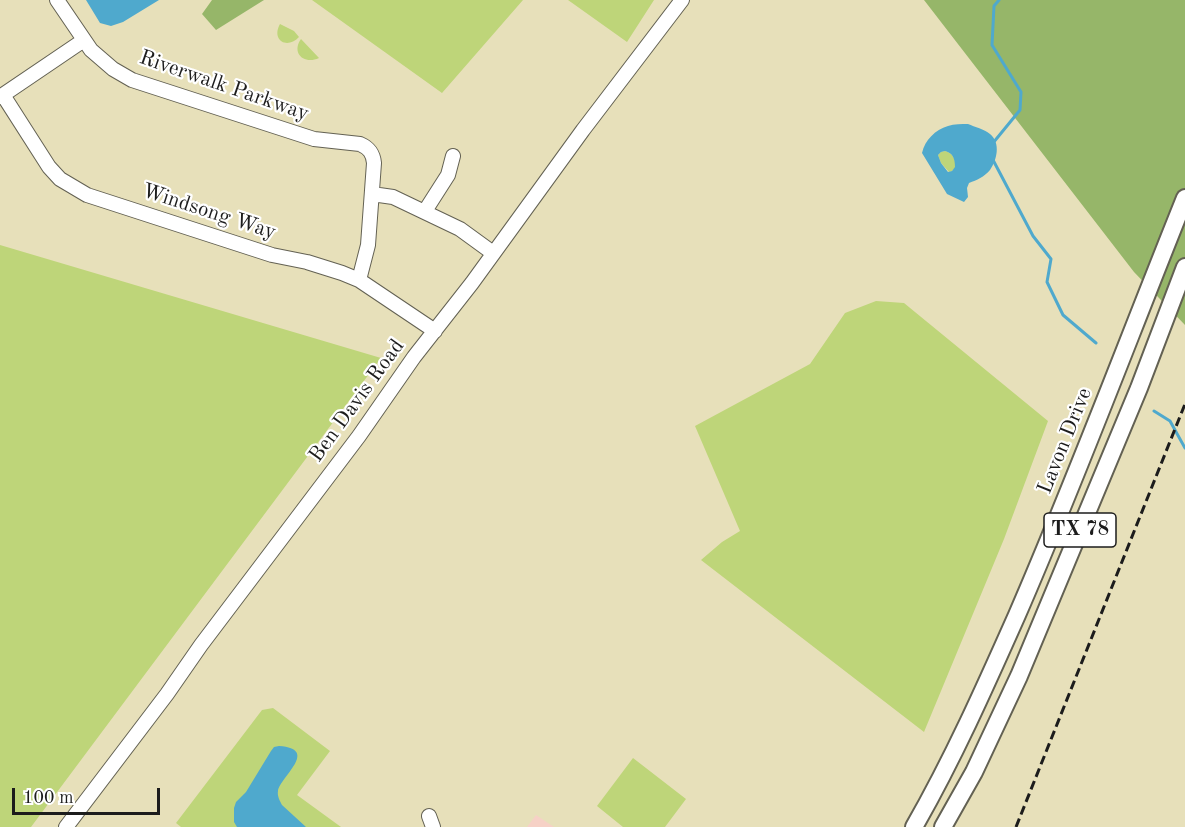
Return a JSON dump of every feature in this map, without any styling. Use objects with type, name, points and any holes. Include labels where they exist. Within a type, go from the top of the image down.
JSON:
[{"type":"main road","name":"Lavon Drive","points":[[914,827],[958,744],[1036,570],[1185,198]]},
{"type":"main road","name":"TX 78","points":[[943,827],[974,772],[1020,676],[1139,388],[1185,267]]},
{"type":"street","name":"Riverwalk Parkway","points":[[57,0],[91,50],[113,69],[132,80],[314,139],[360,144],[366,147],[372,153],[374,163],[372,194]]},
{"type":"street","name":"Ben Davis Road","points":[[66,827],[682,0]]},
{"type":"street","points":[[2,96],[84,40]]},
{"type":"street","name":"Windsong Way","points":[[2,96],[49,167],[60,179],[87,195],[272,255],[307,262],[342,273],[359,280],[435,331]]},
{"type":"street","points":[[425,212],[448,175],[453,156]]},
{"type":"street","points":[[359,280],[368,245],[372,194],[393,197],[425,212],[460,229],[494,253]]},
{"type":"shaded area","points":[[536,815],[554,827],[527,827]]},
{"type":"green space","points":[[212,0],[264,0],[216,30],[202,14]]},
{"type":"green space","points":[[312,0],[523,0],[442,93]]},
{"type":"green space","points":[[568,0],[654,0],[627,42]]},
{"type":"green space","points":[[924,0],[1185,0],[1185,325],[1134,272]]},
{"type":"green space","points":[[280,24],[294,31],[299,37],[290,43],[279,39],[277,35]]},
{"type":"green space","points":[[301,39],[319,58],[308,60],[298,53],[298,44]]},
{"type":"green space","points":[[945,151],[952,155],[956,164],[956,167],[949,172],[941,163],[938,155]]},
{"type":"green space","points":[[0,245],[381,358],[31,827],[0,827]]},
{"type":"green space","points":[[876,301],[904,303],[1048,421],[1004,539],[924,732],[701,560],[722,542],[740,531],[695,426],[810,364],[845,313]]},
{"type":"green space","points":[[273,708],[330,751],[297,795],[341,827],[181,827],[176,823],[262,710]]},
{"type":"green space","points":[[633,758],[686,799],[665,827],[623,827],[597,806]]},
{"type":"water","points":[[86,0],[159,0],[123,22],[111,26],[100,23]]},
{"type":"water","points":[[968,124],[990,134],[996,142],[997,152],[990,170],[969,183],[968,197],[964,202],[947,194],[922,153],[928,140],[939,130],[950,125]],"holes":[[[945,151],[950,153],[955,161],[955,167],[948,172],[938,155]]]},
{"type":"water","points":[[274,747],[291,748],[296,752],[297,758],[280,785],[279,798],[282,805],[306,827],[237,827],[234,822],[236,802],[246,792]]},
{"type":"waterway","points":[[993,143],[1020,110],[1021,92],[992,45],[994,6],[999,0]]},
{"type":"waterway","points":[[992,158],[1033,236],[1051,259],[1047,282],[1063,315],[1096,343]]},
{"type":"waterway","points":[[1154,411],[1170,421],[1185,448]]},
{"type":"railway","points":[[1016,827],[1185,404]]}]
